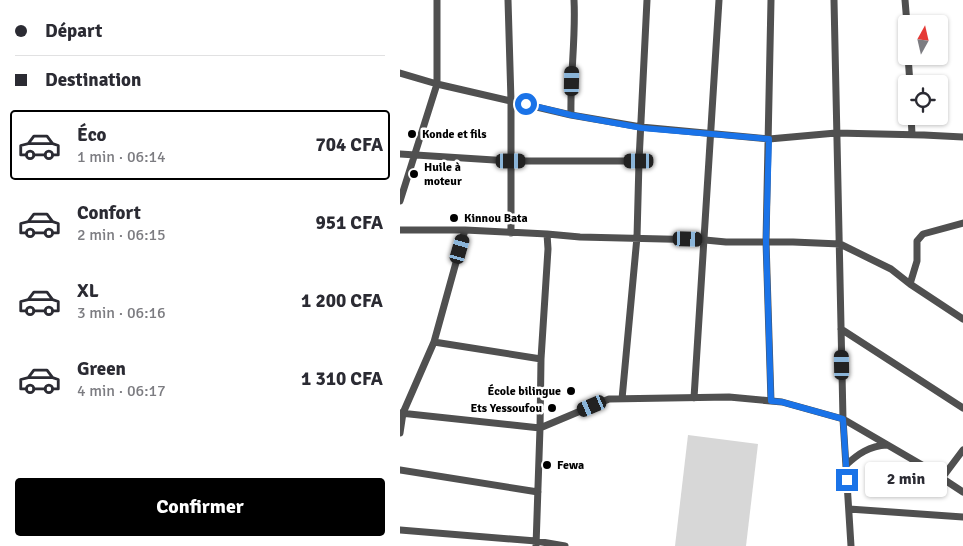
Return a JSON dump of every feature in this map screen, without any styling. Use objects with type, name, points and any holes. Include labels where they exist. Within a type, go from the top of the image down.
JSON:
[{"type":"street","points":[[400,202],[436,84],[437,0]]},
{"type":"street","points":[[508,0],[511,101],[511,233]]},
{"type":"street","points":[[571,115],[576,23],[574,0]]},
{"type":"street","points":[[622,399],[638,238],[639,161],[647,0]]},
{"type":"street","points":[[694,398],[719,0]]},
{"type":"street","points":[[771,0],[766,241],[771,401]]},
{"type":"street","points":[[834,0],[843,419],[852,546]]},
{"type":"street","points":[[905,0],[906,15]]},
{"type":"street","points":[[400,73],[436,84],[571,115],[642,128],[769,139],[836,134],[912,134],[963,137]]},
{"type":"street","points":[[912,125],[912,134]]},
{"type":"street","points":[[400,154],[511,161],[639,161]]},
{"type":"street","points":[[910,284],[917,261],[917,241],[923,234],[963,223]]},
{"type":"street","points":[[400,230],[465,230],[580,237],[840,244],[891,268],[910,284],[963,319]]},
{"type":"street","points":[[400,432],[402,413],[434,342],[465,230]]},
{"type":"street","points":[[536,544],[541,359],[548,249],[547,234]]},
{"type":"street","points":[[841,329],[963,408]]},
{"type":"street","points":[[434,342],[541,359]]},
{"type":"street","points":[[402,413],[540,428],[609,399],[729,397],[782,402],[843,419],[963,492]]},
{"type":"street","points":[[846,465],[857,454],[867,449],[888,445]]},
{"type":"street","points":[[942,478],[963,450]]},
{"type":"street","points":[[400,470],[538,492]]},
{"type":"street","points":[[848,509],[963,517]]},
{"type":"street","points":[[400,530],[565,546]]},
{"type":"shaded area","points":[[688,435],[758,444],[746,546],[675,546]]},
{"type":"place","name":"Konde et fils","points":[[412,134]]},
{"type":"place","name":"Huile à moteur","points":[[414,174]]},
{"type":"place","name":"Kinnou Bata","points":[[454,218]]},
{"type":"place","name":"École bilingue","points":[[571,391]]},
{"type":"place","name":"Ets Yessoufou","points":[[552,408]]},
{"type":"place","name":"Fewa","points":[[547,465]]},
{"type":"route","points":[[526,104],[571,115],[642,128],[769,139],[766,241],[771,401],[782,402],[843,419],[847,480]]}]
